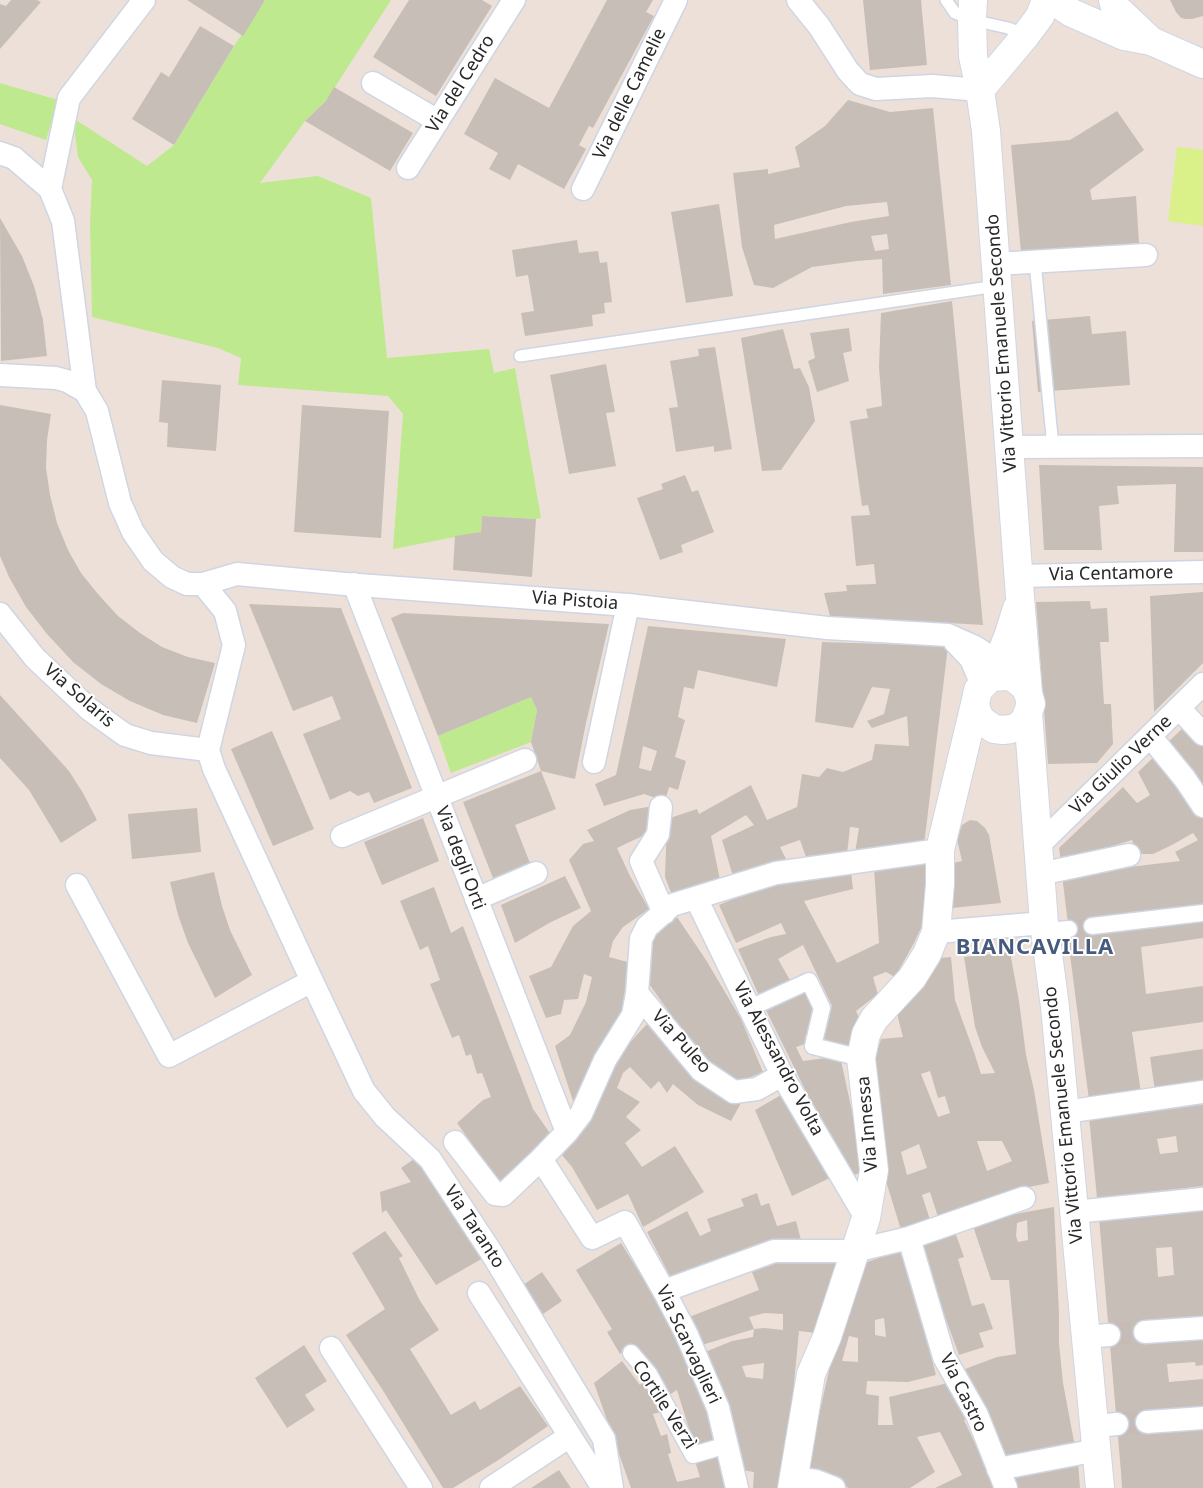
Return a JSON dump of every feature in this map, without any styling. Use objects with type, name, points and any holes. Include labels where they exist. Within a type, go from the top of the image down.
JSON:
[{"type":"street","points":[[50,189],[69,98],[144,0]]},
{"type":"street","name":"Via del Cedro","points":[[408,168],[514,0]]},
{"type":"street","name":"Via delle Camelie","points":[[583,189],[676,0]]},
{"type":"street","points":[[798,0],[860,84],[876,88],[932,86],[980,90],[1040,16],[1046,0]]},
{"type":"street","points":[[1052,0],[1072,13],[1124,36],[1151,41],[1203,64]]},
{"type":"street","points":[[1113,0],[1116,7],[1151,41]]},
{"type":"street","name":"Via Vittorio Emanuele Secondo","points":[[972,10],[973,56],[986,131],[1019,587],[1002,688],[1038,846],[1040,874],[1052,928],[1055,1007],[1074,1212],[1098,1336],[1103,1433],[1100,1488]]},
{"type":"street","points":[[373,83],[438,121]]},
{"type":"street","points":[[0,153],[14,158],[50,189],[63,222],[85,391],[96,411],[120,503],[133,532],[154,561],[172,577],[187,584],[203,584],[225,611],[234,645],[208,750]]},
{"type":"street","points":[[997,275],[1035,262],[1146,255]]},
{"type":"street","points":[[0,374],[56,378],[67,381],[85,391]]},
{"type":"street","points":[[1010,447],[1203,446]]},
{"type":"street","name":"Via Centamore","points":[[1019,587],[1203,572]]},
{"type":"street","name":"Via Pistoia","points":[[203,584],[238,574],[628,605],[827,628],[948,635],[975,647],[1002,688]]},
{"type":"street","name":"Via degli Orti","points":[[354,584],[476,899],[555,1145],[592,1238],[612,1228]]},
{"type":"street","points":[[1002,688],[1009,634],[1019,587]]},
{"type":"street","points":[[594,762],[628,605]]},
{"type":"street","name":"Via Solaris","points":[[0,614],[35,658],[89,709],[125,735],[151,743],[208,750]]},
{"type":"street","name":"Via Giulio Verne","points":[[1038,846],[1203,684]]},
{"type":"street","name":"Via Innessa","points":[[793,1483],[811,1374],[827,1337],[866,1218],[874,1170],[861,1058],[866,1034],[874,1020],[912,978],[927,954],[936,932],[935,855],[1002,688]]},
{"type":"street","points":[[1178,708],[1203,734]]},
{"type":"street","points":[[1150,736],[1185,779],[1203,806]]},
{"type":"street","name":"Via Taranto","points":[[208,750],[214,769],[364,1091],[385,1117],[430,1159],[491,1252],[604,1438],[612,1488]]},
{"type":"street","points":[[342,836],[525,760]]},
{"type":"street","points":[[661,807],[658,834],[641,861],[664,913]]},
{"type":"street","points":[[455,1142],[495,1194],[503,1195],[555,1145],[581,1114],[605,1060],[633,1014],[637,993],[640,939],[647,927],[672,905],[776,873],[935,855]]},
{"type":"street","points":[[1040,874],[1129,855]]},
{"type":"street","points":[[476,899],[536,873]]},
{"type":"street","points":[[77,885],[170,1056],[312,981]]},
{"type":"street","name":"Via Alessandro Volta","points":[[696,898],[782,1075],[866,1218]]},
{"type":"street","points":[[1092,926],[1203,913]]},
{"type":"street","points":[[936,932],[1052,928]]},
{"type":"street","points":[[750,1008],[809,981],[822,1008],[813,1046],[861,1058]]},
{"type":"street","name":"Via Puleo","points":[[637,993],[702,1070],[734,1092],[757,1090],[782,1075]]},
{"type":"street","points":[[1065,1112],[1203,1092]]},
{"type":"street","points":[[664,1291],[774,1250],[854,1250],[909,1238],[1024,1198]]},
{"type":"street","points":[[1074,1212],[1203,1200]]},
{"type":"street","name":"Via Scarvaglieri","points":[[612,1228],[625,1222],[686,1333],[718,1408],[737,1488]]},
{"type":"street","name":"Via Castro","points":[[909,1238],[944,1357],[977,1415],[1002,1478]]},
{"type":"street","points":[[479,1293],[602,1488]]},
{"type":"street","points":[[1145,1332],[1203,1328]]},
{"type":"street","points":[[331,1348],[421,1488]]},
{"type":"street","name":"Cortile Verzì","points":[[630,1353],[649,1374],[692,1454],[727,1445]]},
{"type":"street","points":[[1147,1422],[1203,1418]]},
{"type":"street","points":[[1002,1478],[1103,1433]]},
{"type":"street","points":[[491,1488],[570,1436]]},
{"type":"street","points":[[793,1483],[816,1481],[834,1488]]},
{"type":"lane","points":[[946,0],[955,13],[972,10],[1026,35]]},
{"type":"lane","points":[[1035,262],[1053,447]]},
{"type":"lane","points":[[520,356],[997,275]]},
{"type":"green space","points":[[265,0],[391,0],[326,101],[305,121],[260,183],[318,176],[371,198],[387,358],[489,349],[494,373],[515,368],[541,518],[482,516],[481,532],[393,549],[403,414],[388,396],[238,385],[241,358],[218,348],[92,317],[90,222],[92,180],[78,157],[73,118],[147,166],[174,145],[234,46]]},
{"type":"green space","points":[[0,83],[58,100],[46,140],[0,124]]},
{"type":"green space","points":[[1177,147],[1203,150],[1203,226],[1168,221]]},
{"type":"green space","points":[[531,697],[537,710],[531,742],[451,773],[438,736]]},
{"type":"building","points":[[11,0],[37,0],[41,2],[0,49],[0,4],[6,6]]},
{"type":"building","points":[[187,0],[265,0],[243,36]]},
{"type":"building","points":[[409,0],[482,0],[492,6],[436,96],[373,57]]},
{"type":"building","points":[[607,0],[653,0],[646,12],[654,16],[593,128],[589,126],[579,145],[586,149],[564,189],[518,164],[510,180],[489,169],[498,153],[464,134],[495,78],[549,108]]},
{"type":"building","points":[[863,0],[921,0],[927,65],[870,70]]},
{"type":"building","points":[[1170,0],[1203,0],[1203,16],[1192,19],[1181,18]]},
{"type":"building","points":[[200,26],[234,46],[174,145],[132,119],[161,72],[169,77]]},
{"type":"building","points":[[334,87],[413,133],[390,171],[305,121],[326,101]]},
{"type":"building","points":[[848,100],[890,112],[933,108],[951,285],[883,294],[882,259],[812,267],[773,288],[754,285],[742,247],[733,173],[768,169],[768,174],[800,167],[795,147],[825,126]],"holes":[[[887,202],[889,216],[851,222],[775,239],[774,225],[846,206]],[[887,234],[889,249],[875,251],[871,236]]]},
{"type":"building","points":[[1117,111],[1144,150],[1090,190],[1092,200],[1136,196],[1139,243],[1021,252],[1011,145],[1070,140]]},
{"type":"building","points":[[719,204],[733,296],[686,303],[671,212]]},
{"type":"building","points":[[0,218],[22,256],[34,286],[43,320],[47,356],[1,361]]},
{"type":"building","points":[[577,240],[579,253],[598,251],[600,263],[607,262],[612,302],[604,303],[605,313],[592,315],[593,326],[525,336],[521,313],[534,311],[528,275],[516,277],[512,250]]},
{"type":"building","points":[[952,301],[983,625],[830,616],[824,593],[847,591],[846,585],[876,584],[874,564],[856,566],[851,516],[870,515],[868,505],[862,506],[850,421],[868,418],[866,409],[882,406],[879,367],[881,313]]},
{"type":"building","points":[[1090,316],[1092,334],[1126,331],[1130,385],[1038,392],[1032,321]]},
{"type":"building","points":[[849,328],[852,351],[843,353],[849,381],[817,392],[808,361],[815,358],[810,333]]},
{"type":"building","points":[[783,329],[794,369],[800,368],[809,387],[815,421],[781,470],[762,471],[741,338]]},
{"type":"building","points":[[715,347],[732,449],[714,452],[714,446],[676,452],[669,408],[678,407],[670,361],[699,356],[698,349]]},
{"type":"building","points":[[606,364],[615,412],[606,413],[616,466],[569,474],[550,375]]},
{"type":"building","points":[[162,380],[221,385],[216,451],[167,447],[168,423],[159,422]]},
{"type":"building","points":[[0,405],[51,414],[47,440],[46,468],[57,523],[68,550],[81,573],[98,594],[118,616],[162,647],[188,657],[215,663],[197,723],[163,715],[130,701],[101,684],[73,662],[47,634],[26,607],[9,577],[0,556]]},
{"type":"building","points":[[302,405],[389,411],[381,538],[294,532]]},
{"type":"building","points":[[1039,465],[1203,467],[1203,552],[1174,552],[1176,484],[1117,486],[1119,504],[1099,506],[1102,550],[1044,550]]},
{"type":"building","points":[[685,475],[692,492],[698,490],[714,532],[681,545],[683,552],[660,560],[637,498],[663,489],[661,484]]},
{"type":"building","points":[[482,516],[536,519],[532,577],[453,570],[455,536],[481,532]]},
{"type":"building","points":[[1203,592],[1203,663],[1154,712],[1150,596]]},
{"type":"building","points":[[1090,601],[1091,609],[1107,608],[1109,642],[1100,642],[1104,704],[1111,704],[1113,744],[1097,763],[1048,764],[1036,602]]},
{"type":"building","points":[[249,604],[341,608],[412,788],[374,803],[369,792],[358,796],[350,791],[330,800],[303,734],[341,719],[332,696],[293,711]]},
{"type":"building","points":[[403,613],[609,624],[575,779],[541,771],[531,742],[537,710],[531,697],[438,736],[391,618]]},
{"type":"building","points":[[648,626],[786,639],[777,687],[698,670],[694,689],[684,687],[678,717],[685,720],[675,757],[686,761],[678,790],[669,787],[665,801],[644,794],[604,806],[595,784],[616,775]],"holes":[[[643,746],[657,751],[651,771],[639,768]]]},
{"type":"building","points":[[822,642],[948,646],[924,845],[855,853],[859,828],[850,827],[847,854],[806,857],[800,840],[780,847],[787,861],[733,876],[722,840],[754,825],[746,815],[711,836],[720,880],[672,895],[665,877],[667,819],[697,809],[699,814],[751,785],[767,820],[797,807],[802,774],[819,777],[827,768],[843,772],[872,760],[875,744],[909,746],[907,716],[872,728],[867,721],[884,714],[890,689],[872,687],[853,728],[815,722]]},
{"type":"building","points":[[0,695],[69,771],[97,820],[61,843],[29,790],[0,758]]},
{"type":"building","points":[[1185,726],[1203,745],[1203,797],[1166,744]]},
{"type":"building","points":[[272,731],[314,829],[273,846],[231,749]]},
{"type":"building","points":[[1158,753],[1177,777],[1203,818],[1203,938],[1141,947],[1146,994],[1203,986],[1203,1022],[1132,1032],[1141,1093],[1089,1100],[1070,955],[1062,875],[1180,861],[1175,852],[1198,840],[1193,833],[1153,854],[1136,854],[1132,840],[1061,862],[1059,848],[1123,787],[1137,803],[1150,795],[1138,772]]},
{"type":"building","points":[[541,771],[556,809],[515,825],[530,863],[493,878],[463,802]]},
{"type":"building","points":[[654,806],[651,832],[617,848],[649,909],[623,927],[613,941],[609,957],[631,963],[623,1011],[575,1107],[555,1046],[570,1035],[586,1002],[592,977],[584,974],[578,999],[564,1000],[561,1014],[546,1018],[529,976],[551,967],[573,926],[591,911],[569,860],[583,844],[594,841],[587,830],[630,810]]},
{"type":"building","points":[[197,808],[201,852],[132,859],[128,814]]},
{"type":"building","points":[[423,818],[439,861],[382,885],[364,842]]},
{"type":"building","points":[[970,820],[977,821],[985,828],[989,835],[1001,903],[952,908],[953,863],[962,861],[957,839],[962,825]]},
{"type":"building","points":[[927,861],[929,911],[895,977],[886,972],[873,977],[878,994],[856,1011],[862,1024],[854,1025],[851,1048],[821,1041],[832,1006],[803,945],[778,959],[791,982],[760,998],[738,949],[771,937],[786,934],[781,923],[736,943],[719,905],[775,881],[851,871],[853,889],[804,901],[837,963],[879,943],[874,868]]},
{"type":"building","points":[[214,872],[230,930],[252,975],[215,998],[188,943],[178,915],[170,882]]},
{"type":"building","points":[[565,876],[581,908],[551,922],[515,943],[501,905]]},
{"type":"building","points":[[434,887],[451,933],[463,926],[533,1109],[552,1136],[499,1182],[457,1123],[483,1100],[491,1097],[482,1073],[477,1074],[471,1054],[466,1056],[459,1035],[452,1038],[430,984],[440,980],[428,946],[420,950],[400,901]]},
{"type":"building","points":[[675,914],[706,960],[741,1019],[763,1072],[739,1082],[719,1074],[679,1026],[647,981],[648,938]]},
{"type":"building","points":[[1010,952],[1049,1183],[1024,1188],[938,1217],[930,1192],[922,1195],[930,1220],[901,1230],[886,1181],[879,1132],[874,1060],[881,1039],[903,1037],[898,1018],[898,1009],[938,958],[951,957],[955,1000],[981,1074],[995,1073],[982,1047],[975,1027],[964,957]],"holes":[[[930,1071],[938,1098],[945,1096],[950,1113],[938,1117],[921,1074]],[[977,1141],[1002,1141],[1012,1161],[987,1171]],[[919,1144],[927,1168],[907,1175],[901,1152]]]},
{"type":"building","points":[[805,989],[814,1010],[810,1034],[805,1036],[808,1043],[796,1047],[803,1061],[840,1056],[865,1171],[848,1177],[764,1006]]},
{"type":"building","points":[[647,1024],[663,1041],[714,1085],[741,1103],[731,1121],[698,1105],[673,1084],[667,1093],[659,1081],[651,1089],[630,1067],[623,1073],[617,1088],[640,1102],[626,1117],[641,1130],[625,1143],[642,1167],[675,1146],[704,1192],[643,1227],[628,1194],[597,1210],[572,1167],[562,1155],[592,1119],[611,1063]]},
{"type":"building","points":[[1203,1049],[1203,1084],[1155,1091],[1150,1057]]},
{"type":"building","points":[[781,1095],[832,1177],[792,1196],[755,1110]]},
{"type":"building","points":[[1203,1102],[1203,1186],[1097,1198],[1089,1117]],"holes":[[[1176,1136],[1178,1152],[1160,1154],[1157,1139]]]},
{"type":"building","points":[[417,1157],[485,1257],[436,1285],[386,1210],[382,1213],[380,1192],[411,1182],[401,1168]]},
{"type":"building","points":[[757,1193],[761,1206],[769,1203],[777,1226],[796,1221],[801,1240],[673,1282],[647,1232],[687,1211],[700,1236],[711,1231],[707,1219],[744,1206],[741,1199]]},
{"type":"building","points":[[1054,1207],[1059,1343],[1063,1383],[1075,1447],[1003,1462],[965,1369],[997,1357],[1016,1354],[1009,1280],[991,1280],[973,1226],[1015,1214]],"holes":[[[1027,1220],[1028,1240],[1018,1242],[1016,1236],[1017,1223]]]},
{"type":"building","points":[[1203,1208],[1203,1365],[1196,1366],[1195,1362],[1167,1364],[1169,1382],[1203,1379],[1203,1488],[1122,1488],[1099,1218]],"holes":[[[1172,1247],[1174,1275],[1158,1277],[1156,1248]]]},
{"type":"building","points":[[385,1231],[403,1256],[399,1258],[419,1299],[439,1330],[410,1349],[451,1415],[475,1401],[480,1410],[520,1386],[548,1426],[453,1488],[443,1488],[346,1335],[385,1309],[352,1253]]},
{"type":"building","points":[[955,1232],[964,1257],[958,1259],[972,1306],[984,1303],[993,1329],[979,1333],[984,1347],[959,1355],[919,1246]]},
{"type":"building","points":[[621,1243],[696,1363],[719,1441],[695,1448],[677,1390],[669,1395],[653,1368],[634,1345],[620,1354],[607,1332],[612,1329],[576,1270]]},
{"type":"building","points":[[903,1249],[936,1375],[908,1382],[867,1381],[866,1394],[879,1396],[878,1425],[893,1425],[889,1397],[952,1382],[968,1418],[964,1420],[996,1488],[935,1488],[962,1475],[940,1432],[917,1437],[935,1472],[910,1488],[849,1488],[807,1468],[830,1366],[862,1264]],"holes":[[[884,1318],[886,1337],[875,1335],[875,1320]],[[849,1336],[858,1338],[858,1362],[842,1361]]]},
{"type":"building","points":[[775,1258],[839,1258],[816,1333],[799,1331],[784,1488],[753,1488],[754,1472],[742,1470],[705,1352],[732,1341],[753,1337],[754,1329],[702,1345],[689,1317],[759,1290],[750,1267]],"holes":[[[765,1313],[783,1314],[783,1330],[754,1329],[749,1317]],[[764,1363],[763,1379],[746,1377],[742,1366]]]},
{"type":"building","points":[[542,1272],[562,1301],[543,1314],[523,1285]]},
{"type":"building","points":[[304,1345],[327,1381],[305,1395],[315,1410],[287,1428],[255,1378]]},
{"type":"building","points":[[622,1361],[640,1385],[646,1379],[661,1412],[653,1414],[661,1436],[667,1434],[671,1453],[668,1454],[677,1482],[700,1477],[695,1461],[723,1454],[729,1488],[631,1488],[594,1383]]},
{"type":"building","points":[[1078,1461],[1080,1488],[1014,1488],[1008,1472]]},
{"type":"building","points":[[559,1470],[571,1488],[531,1488]]},
{"type":"tunnel","points":[[1069,929],[1092,926]]},
{"type":"tunnel","points":[[1109,1335],[1145,1332]]},
{"type":"tunnel","points":[[1117,1424],[1147,1422]]},
{"type":"district","name":"BIANCAVILLA","points":[[1035,948]]}]
